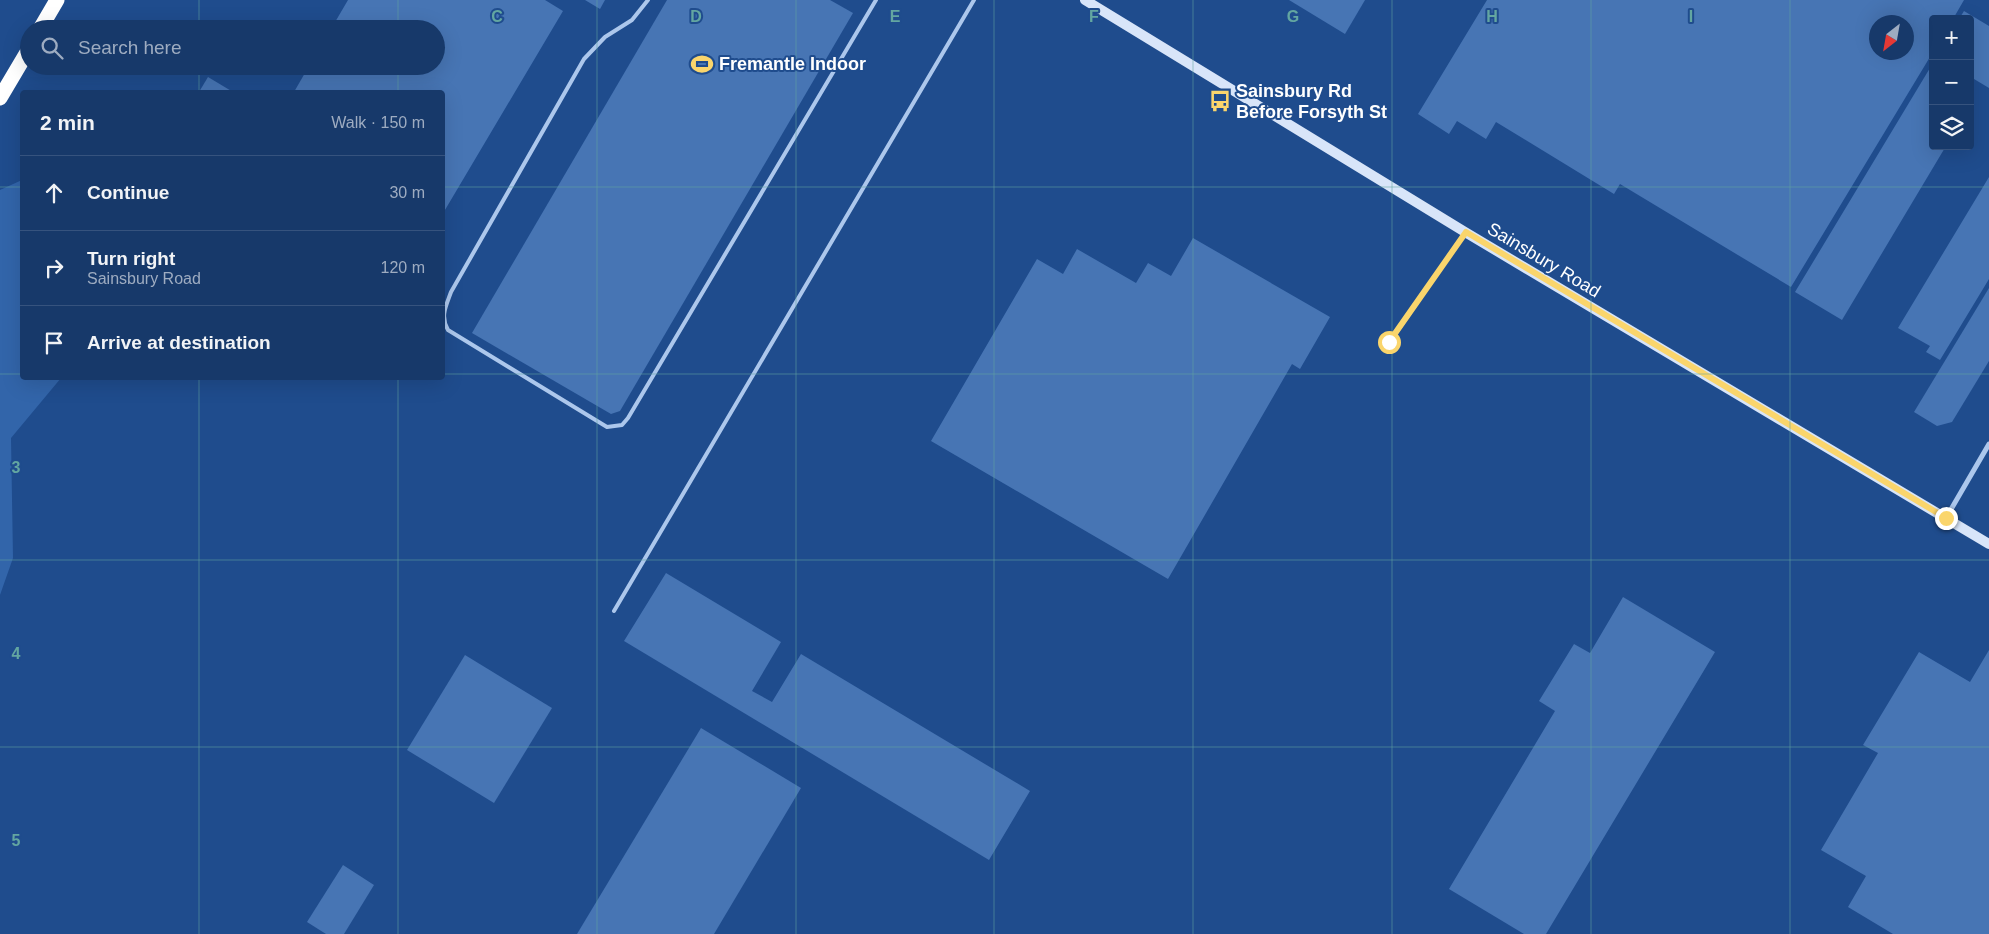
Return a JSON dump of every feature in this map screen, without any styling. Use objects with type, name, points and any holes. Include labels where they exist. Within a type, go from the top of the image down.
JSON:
[{"type":"highway","points":[[45,20],[57,0]]},
{"type":"highway","points":[[0,98],[20,64]]},
{"type":"street","name":"Sainsbury Road","points":[[1084,0],[1466,232],[1989,544]]},
{"type":"street","points":[[1946,518],[1989,444]]},
{"type":"lane","points":[[445,307],[451,292],[584,59],[605,37],[632,20],[648,0]]},
{"type":"lane","points":[[445,325],[448,330],[608,427],[622,425],[628,418],[876,0]]},
{"type":"lane","points":[[614,611],[974,0]]},
{"type":"lane","points":[[1389,342],[1466,232]]},
{"type":"shaded area","points":[[20,181],[20,380],[59,380],[11,438],[13,558],[0,595],[0,190]]},
{"type":"building","points":[[348,0],[545,0],[563,11],[445,210],[445,90],[295,90],[304,75],[445,75],[445,20],[336,20]]},
{"type":"building","points":[[585,0],[605,0],[600,9]]},
{"type":"building","points":[[667,0],[830,0],[853,13],[620,411],[611,414],[472,333]]},
{"type":"building","points":[[1289,0],[1365,0],[1345,34]]},
{"type":"building","points":[[1487,0],[1964,0],[1955,15],[1929,15],[1929,59],[1791,287],[1620,184],[1614,194],[1496,122],[1486,139],[1457,121],[1449,134],[1418,114]]},
{"type":"building","points":[[1964,11],[1971,15],[1962,15]]},
{"type":"building","points":[[1974,17],[1989,26],[1989,88],[1974,79]]},
{"type":"building","points":[[1929,70],[1929,150],[1944,150],[1842,320],[1795,292]]},
{"type":"building","points":[[208,77],[230,90],[200,90]]},
{"type":"building","points":[[1989,177],[1989,279],[1940,360],[1926,352],[1930,346],[1898,328]]},
{"type":"building","points":[[1193,238],[1330,317],[1300,369],[1292,364],[1168,579],[931,441],[1037,259],[1063,274],[1077,249],[1136,283],[1148,263],[1171,276]]},
{"type":"building","points":[[1989,288],[1989,361],[1952,422],[1937,426],[1914,412]]},
{"type":"building","points":[[666,573],[781,642],[752,691],[772,702],[801,654],[1030,791],[989,860],[624,641]]},
{"type":"building","points":[[1623,597],[1715,652],[1546,934],[1524,934],[1449,889],[1555,711],[1539,701],[1574,644],[1590,653]]},
{"type":"building","points":[[1989,650],[1989,934],[1893,934],[1848,907],[1866,876],[1821,850],[1878,753],[1863,745],[1919,652],[1970,682]]},
{"type":"building","points":[[465,655],[552,708],[494,803],[407,750]]},
{"type":"building","points":[[701,728],[801,788],[714,934],[577,934]]},
{"type":"building","points":[[343,865],[374,885],[344,934],[326,934],[307,922]]},
{"type":"place","name":"Fremantle Indoor","points":[[702,64]]},
{"type":"place","name":"Sainsbury Rd Before Forsyth St","points":[[1220,101]]},
{"type":"route","points":[[1389,342],[1466,232],[1946,518]]}]
